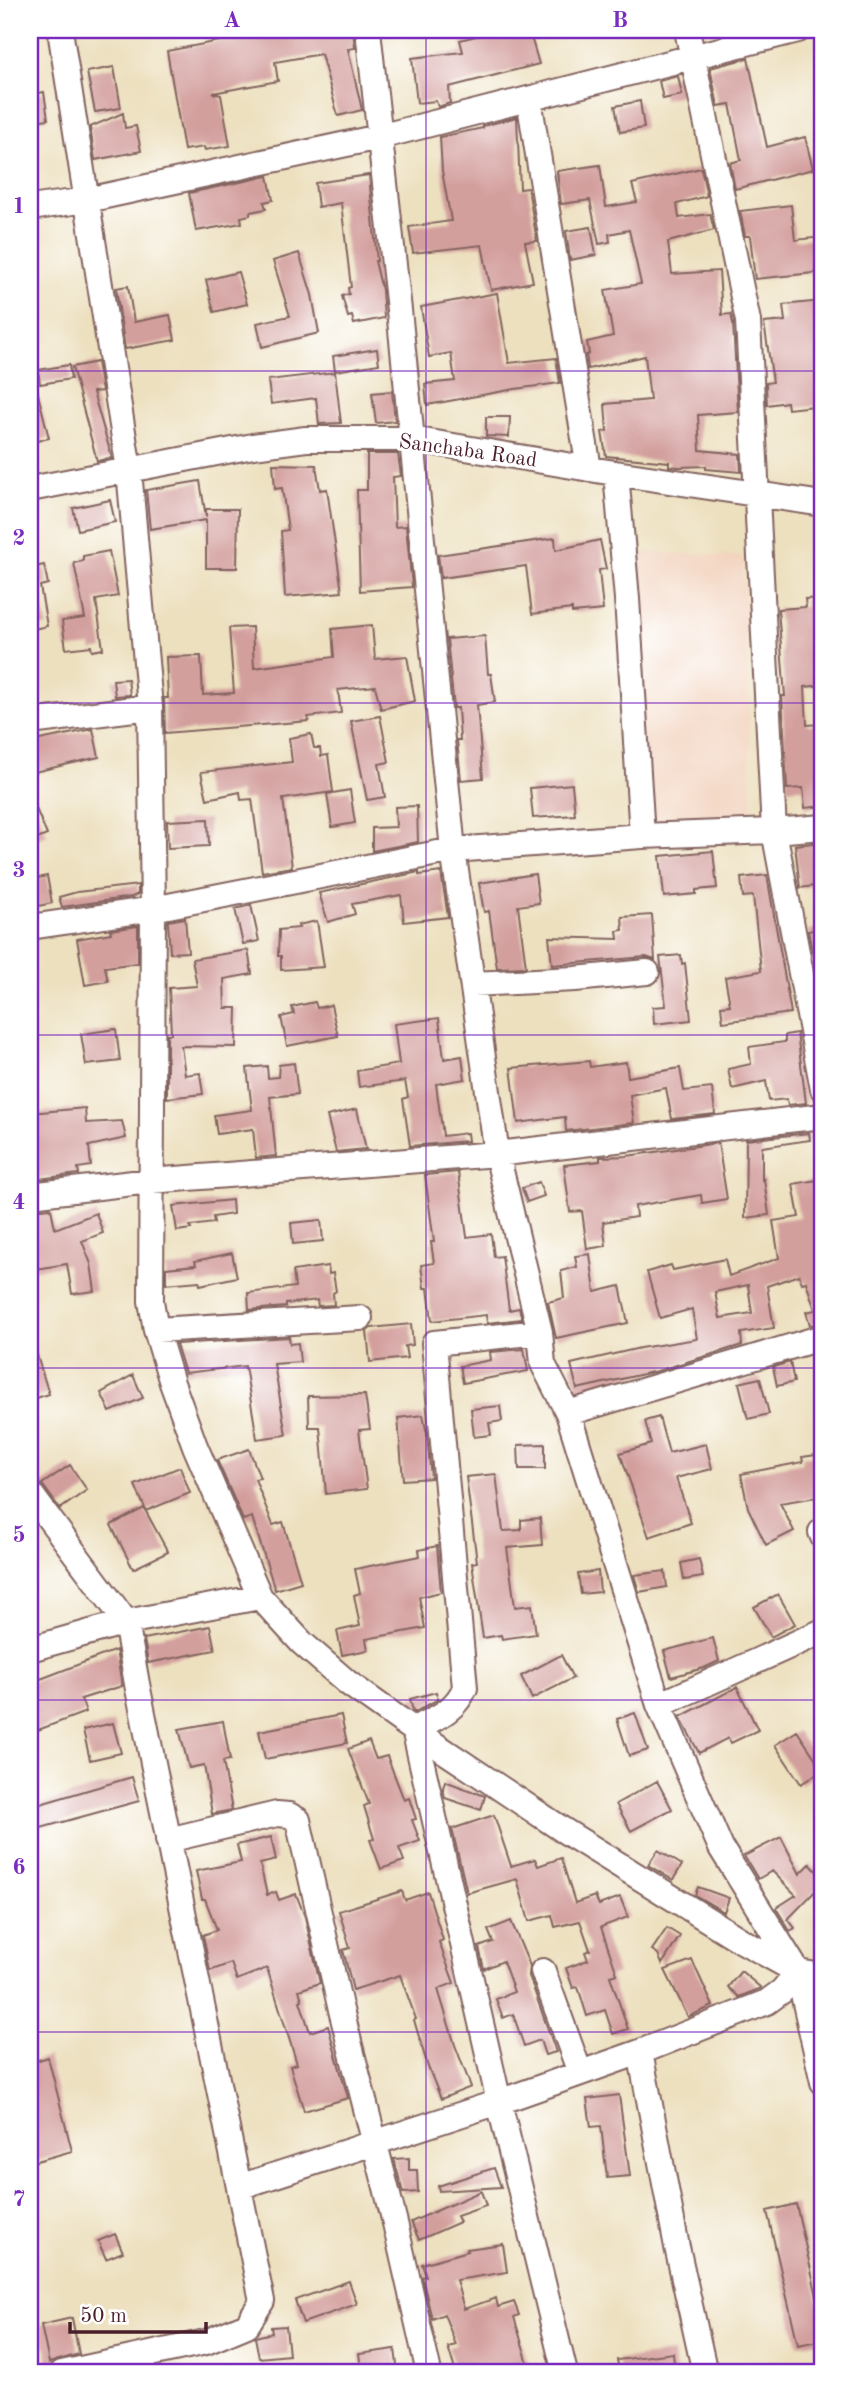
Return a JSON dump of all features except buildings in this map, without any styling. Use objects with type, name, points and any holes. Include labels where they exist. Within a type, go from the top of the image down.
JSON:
[{"type":"street","points":[[60,30],[130,470],[150,707],[153,909],[151,1301],[156,1330],[172,1383],[195,1446],[260,1597],[302,1643],[348,1683],[563,1830],[742,1941],[798,1972],[823,1976]]},
{"type":"street","points":[[368,30],[453,849],[497,1154],[540,1332],[543,1364],[568,1413],[660,1705],[721,1848],[798,1972],[823,2082]]},
{"type":"street","points":[[687,30],[748,321],[775,831],[823,1089]]},
{"type":"street","points":[[30,208],[87,200],[379,137],[798,30]]},
{"type":"street","points":[[529,99],[589,468]]},
{"type":"street","name":"Sanchaba Road","points":[[30,489],[253,446],[306,439],[412,439],[823,504]]},
{"type":"street","points":[[616,473],[632,666],[642,835]]},
{"type":"street","points":[[30,722],[150,707]]},
{"type":"street","points":[[30,926],[153,909],[453,849],[642,835],[823,827]]},
{"type":"street","points":[[473,984],[647,972]]},
{"type":"street","points":[[30,1195],[150,1181],[497,1154],[823,1116]]},
{"type":"street","points":[[156,1330],[360,1318]]},
{"type":"street","points":[[414,1729],[450,1710],[465,1688],[434,1343],[540,1332]]},
{"type":"street","points":[[568,1413],[823,1337]]},
{"type":"street","points":[[30,1493],[126,1622],[262,2301],[247,2325],[206,2342],[62,2373]]},
{"type":"street","points":[[30,1649],[126,1622],[260,1597]]},
{"type":"street","points":[[660,1705],[823,1631]]},
{"type":"street","points":[[414,1729],[499,2102],[565,2373]]},
{"type":"street","points":[[169,1840],[277,1814],[289,1815],[298,1820],[429,2373]]},
{"type":"street","points":[[542,1970],[580,2073]]},
{"type":"street","points":[[239,2187],[499,2102],[640,2052],[767,2002],[782,1991],[798,1972]]},
{"type":"street","points":[[640,2052],[677,2246],[705,2373]]},
{"type":"shaded area","points":[[615,551],[743,556],[753,819],[634,823]]}]
